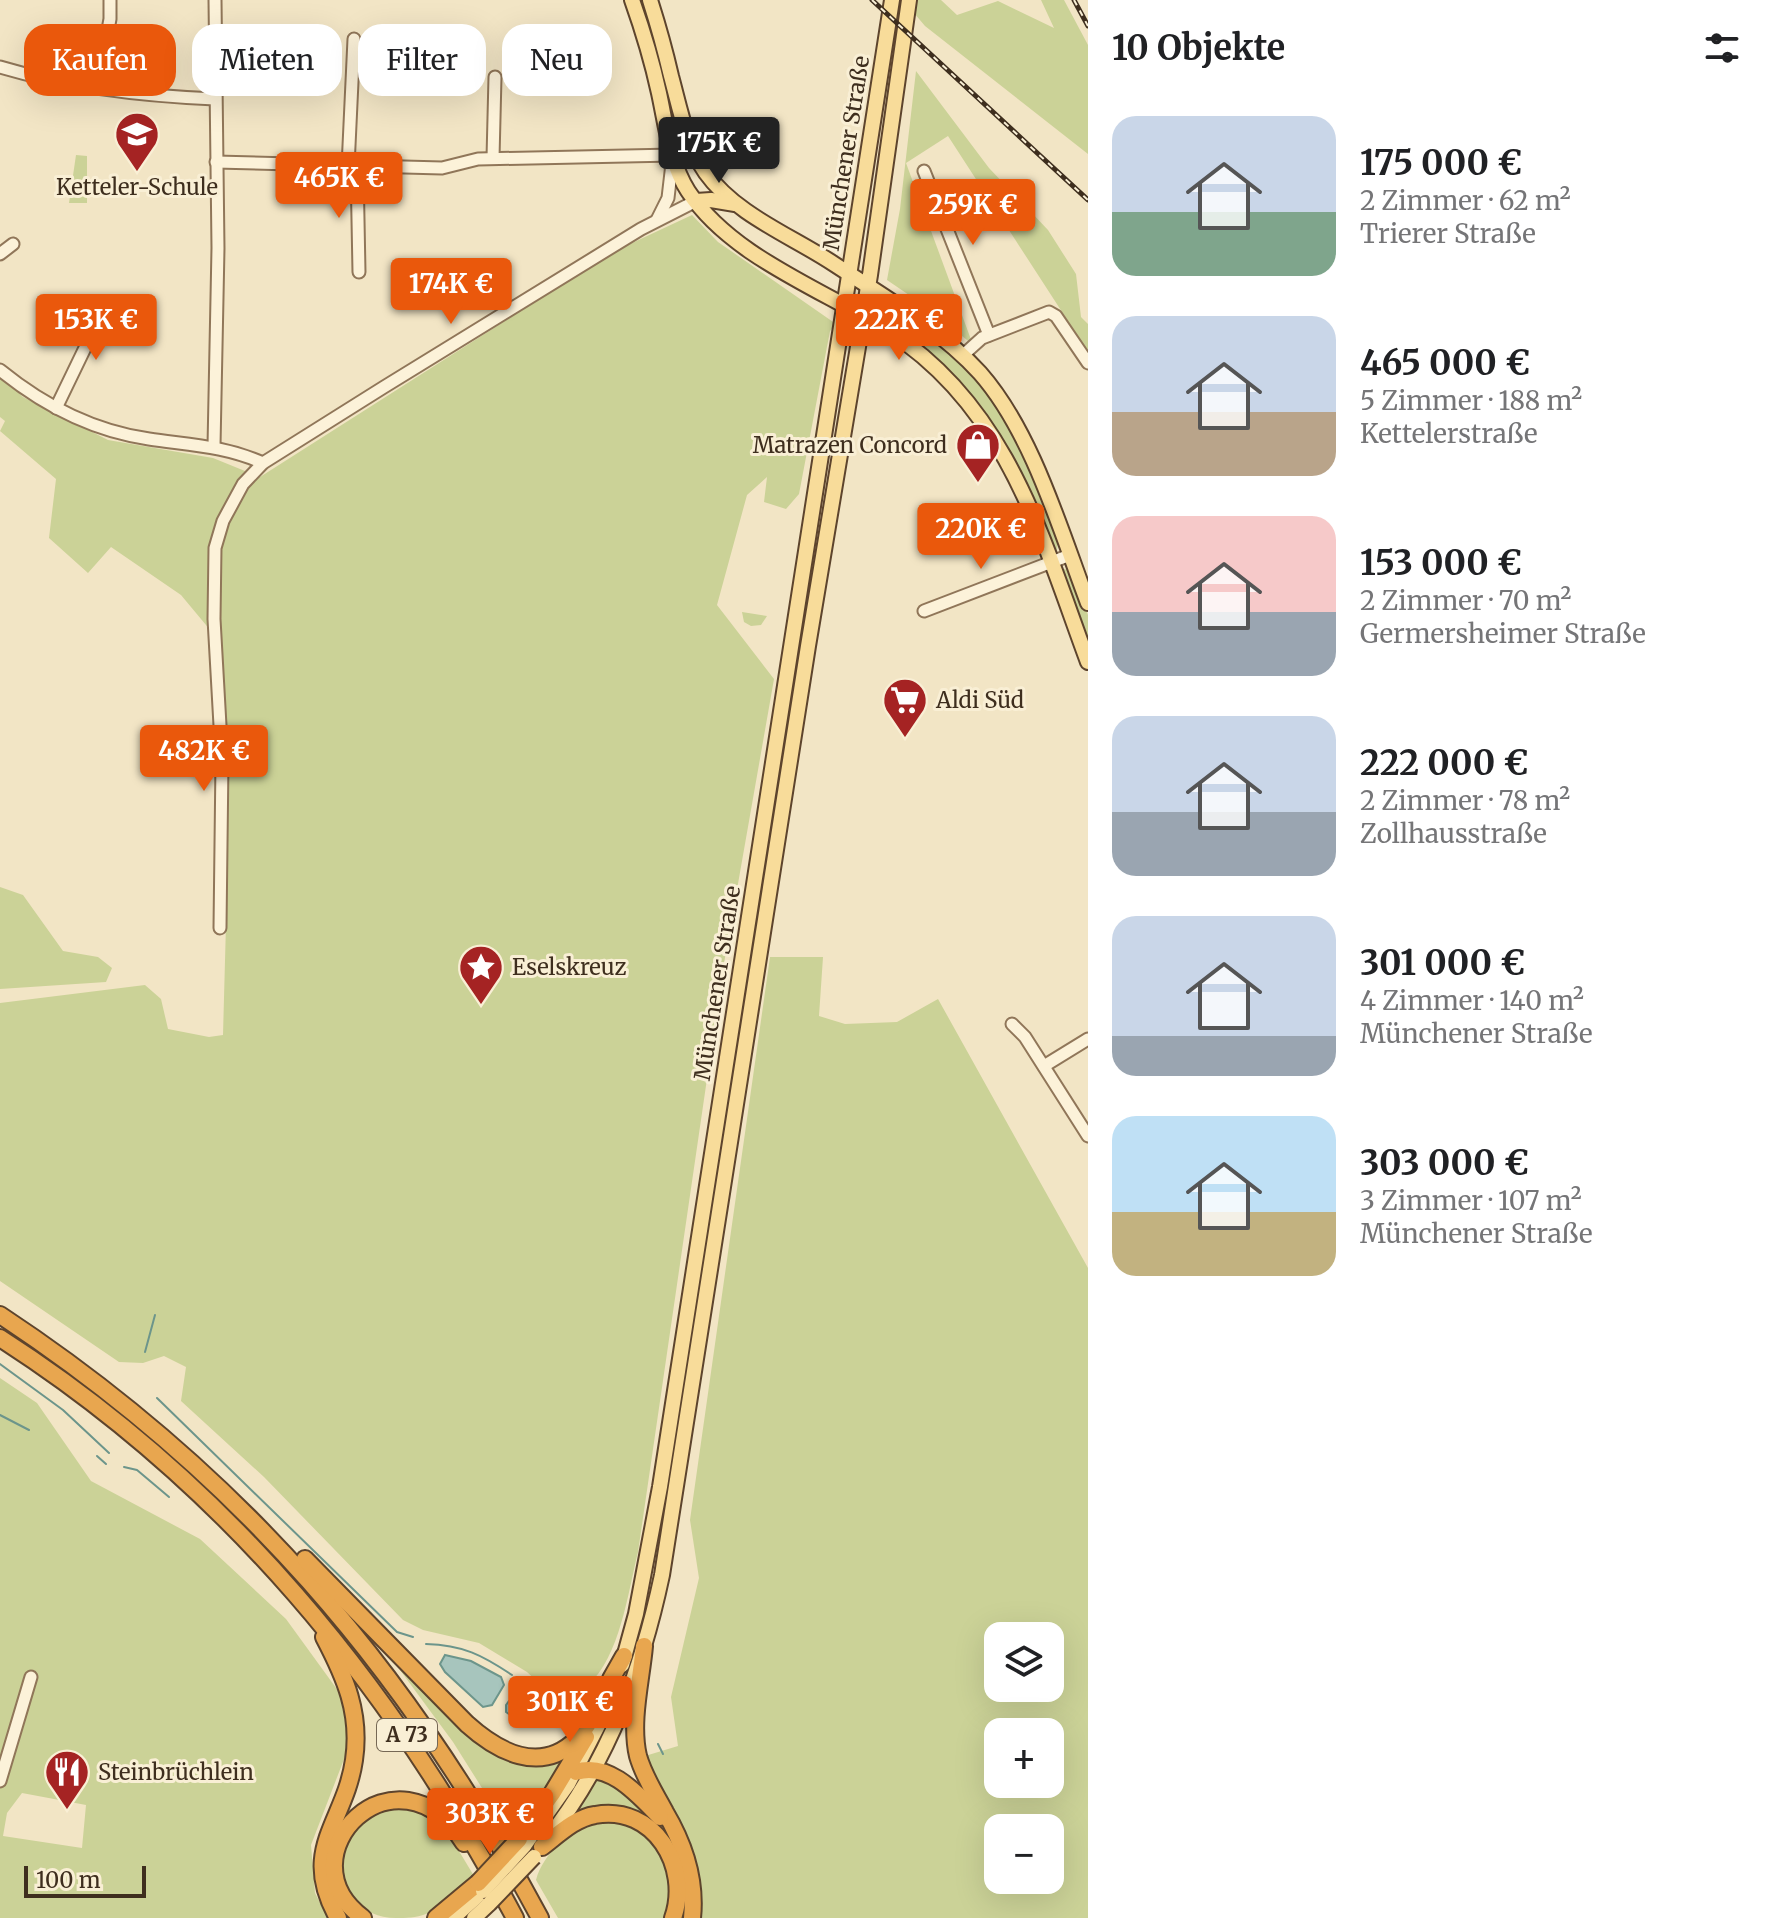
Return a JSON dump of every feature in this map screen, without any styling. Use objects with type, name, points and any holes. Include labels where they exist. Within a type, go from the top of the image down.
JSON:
[{"type":"highway","name":"A 73","points":[[0,1315],[136,1413],[246,1512],[342,1617],[405,1699],[473,1802],[540,1918]]},
{"type":"highway","name":"A 73","points":[[0,1338],[62,1380],[127,1431],[229,1523],[308,1607],[403,1730],[450,1802],[485,1888],[515,1918]]},
{"type":"highway","points":[[246,1512],[300,1554],[467,1724],[492,1745],[514,1755],[541,1757],[595,1732]]},
{"type":"highway","points":[[308,1607],[343,1672],[355,1719],[356,1744],[350,1778],[322,1856],[327,1894],[338,1918]]},
{"type":"highway","points":[[530,1847],[553,1792],[595,1732],[616,1710],[644,1646]]},
{"type":"highway","points":[[624,1656],[616,1710],[638,1753],[648,1782],[676,1832],[692,1879],[692,1918]]},
{"type":"highway","points":[[576,1772],[594,1769],[609,1775],[633,1791],[676,1832]]},
{"type":"highway","points":[[363,1918],[352,1909],[340,1889],[335,1859],[340,1837],[350,1822],[360,1812],[382,1802],[404,1799],[432,1808],[446,1819],[472,1855],[485,1888]]},
{"type":"highway","points":[[436,1918],[485,1888],[530,1847],[581,1819],[597,1814],[625,1815],[645,1824],[663,1842],[674,1864],[678,1888],[673,1918]]},
{"type":"highway","points":[[524,1889],[550,1918]]},
{"type":"main road","points":[[632,0],[673,155],[684,183],[696,201],[720,228],[739,242],[890,332],[961,393],[1015,473],[1088,662]]},
{"type":"main road","points":[[650,0],[677,99],[698,160],[700,190],[696,201]]},
{"type":"main road","name":"Münchener Straße","points":[[624,1656],[642,1587],[660,1487],[892,0]]},
{"type":"main road","name":"Münchener Straße","points":[[644,1646],[670,1531],[799,704],[868,287],[909,0]]},
{"type":"main road","points":[[659,93],[669,105],[675,104],[677,99]]},
{"type":"main road","points":[[698,160],[716,185],[739,205],[868,287],[962,356],[991,387],[1017,428],[1088,603]]},
{"type":"main road","points":[[696,201],[739,205]]},
{"type":"main road","points":[[453,1918],[564,1817],[594,1769],[595,1732]]},
{"type":"main road","points":[[530,1847],[576,1772],[595,1732]]},
{"type":"main road","points":[[474,1918],[485,1888]]},
{"type":"street","points":[[109,24],[110,0]]},
{"type":"street","points":[[214,446],[218,248],[215,0]]},
{"type":"street","points":[[354,39],[352,167],[359,272]]},
{"type":"street","points":[[0,67],[24,72]]},
{"type":"street","points":[[493,158],[495,77]]},
{"type":"street","points":[[165,96],[215,99]]},
{"type":"street","points":[[216,162],[442,168],[493,158],[673,155],[668,198],[657,220]]},
{"type":"street","points":[[924,171],[989,335]]},
{"type":"street","points":[[220,928],[222,761],[214,607],[215,548],[231,503],[243,484],[263,463],[657,220],[696,201]]},
{"type":"street","points":[[0,254],[13,244]]},
{"type":"street","points":[[56,408],[98,321],[103,303]]},
{"type":"street","points":[[962,356],[989,335],[1049,312],[1056,316],[1088,363]]},
{"type":"street","points":[[0,370],[56,408],[93,425],[122,434],[214,446],[263,463]]},
{"type":"street","points":[[924,611],[1070,555]]},
{"type":"street","points":[[1012,1024],[1025,1037],[1088,1136]]},
{"type":"street","points":[[1044,1066],[1088,1039]]},
{"type":"street","points":[[0,1781],[31,1677]]},
{"type":"green space","points":[[903,0],[941,0],[957,15],[998,1],[1054,28],[1041,0],[1064,0],[1088,45],[1088,154],[925,26]]},
{"type":"green space","points":[[916,71],[989,168],[1048,230],[1076,274],[1081,317],[1088,324],[1088,352],[948,136],[906,163],[973,345],[887,280],[900,209]]},
{"type":"green space","points":[[76,155],[87,156],[87,203],[69,203]]},
{"type":"green space","points":[[692,215],[718,242],[836,324],[830,331],[799,494],[786,509],[764,502],[767,477],[747,495],[717,605],[774,679],[723,969],[638,1552],[621,1623],[608,1658],[588,1685],[566,1697],[542,1686],[527,1672],[479,1643],[423,1630],[403,1620],[264,1477],[181,1401],[186,1367],[164,1356],[143,1363],[119,1362],[0,1281],[0,1003],[145,985],[161,999],[168,1029],[209,1037],[223,1035],[226,924],[221,643],[181,595],[111,547],[88,573],[49,538],[56,479],[0,431],[5,421],[0,417],[0,375],[23,397],[108,440],[213,458],[260,477],[615,251]]},
{"type":"green space","points":[[889,311],[961,360],[988,389],[1010,424],[1027,460],[1053,524],[1057,550],[1053,551],[1007,453],[885,324]]},
{"type":"green space","points":[[1061,568],[1071,571],[1088,615],[1088,655]]},
{"type":"green space","points":[[742,612],[767,616],[761,625],[751,626],[744,622]]},
{"type":"green space","points":[[0,887],[23,895],[63,951],[98,957],[112,968],[106,982],[0,989]]},
{"type":"green space","points":[[770,957],[823,957],[819,1016],[845,1024],[897,1022],[938,999],[1088,1268],[1088,1918],[698,1918],[662,1796],[645,1756],[678,1746],[671,1697],[699,1578],[690,1520]]},
{"type":"green space","points":[[0,1378],[37,1403],[91,1481],[200,1539],[286,1619],[339,1692],[347,1718],[346,1754],[311,1845],[315,1893],[328,1918],[0,1918]],"holes":[[[22,1793],[86,1805],[82,1848],[3,1836],[7,1813]]]},
{"type":"green space","points":[[401,1667],[458,1727],[492,1754],[526,1765],[568,1752],[550,1785],[514,1833],[511,1834],[453,1742],[400,1670]]},
{"type":"green space","points":[[599,1778],[627,1796],[656,1825],[573,1813]]},
{"type":"green space","points":[[404,1809],[417,1812],[438,1825],[454,1843],[474,1876],[426,1914],[396,1918],[373,1913],[356,1901],[346,1884],[343,1864],[347,1844],[358,1826],[377,1814]]},
{"type":"green space","points":[[598,1821],[621,1821],[634,1826],[659,1850],[671,1882],[665,1918],[558,1918],[536,1880],[540,1870],[560,1843],[578,1829]]},
{"type":"water","points":[[445,1655],[471,1661],[501,1677],[504,1685],[492,1705],[483,1707],[445,1672],[440,1664]]},
{"type":"water","points":[[516,1700],[541,1712],[545,1722],[538,1726],[520,1722],[506,1712],[509,1701]]},
{"type":"waterway","points":[[145,1352],[155,1315]]},
{"type":"waterway","points":[[0,1364],[63,1410],[109,1453]]},
{"type":"waterway","points":[[157,1398],[397,1632],[413,1637]]},
{"type":"waterway","points":[[0,1415],[29,1430]]},
{"type":"waterway","points":[[97,1456],[106,1464]]},
{"type":"waterway","points":[[124,1467],[137,1470],[169,1497]]},
{"type":"waterway","points":[[426,1644],[472,1652],[512,1675]]},
{"type":"waterway","points":[[532,1690],[537,1696],[564,1709]]},
{"type":"waterway","points":[[658,1744],[663,1754]]},
{"type":"railway","points":[[872,0],[1088,200]]},
{"type":"railway","points":[[1074,0],[1088,26]]},
{"type":"place","name":"Ketteler-Schule","points":[[137,173]]},
{"type":"place","name":"Matrazen Concord","points":[[978,484]]},
{"type":"place","name":"Aldi Süd","points":[[905,739]]},
{"type":"place","name":"Eselskreuz","points":[[481,1006]]},
{"type":"place","name":"Steinbrüchlein","points":[[67,1811]]}]
